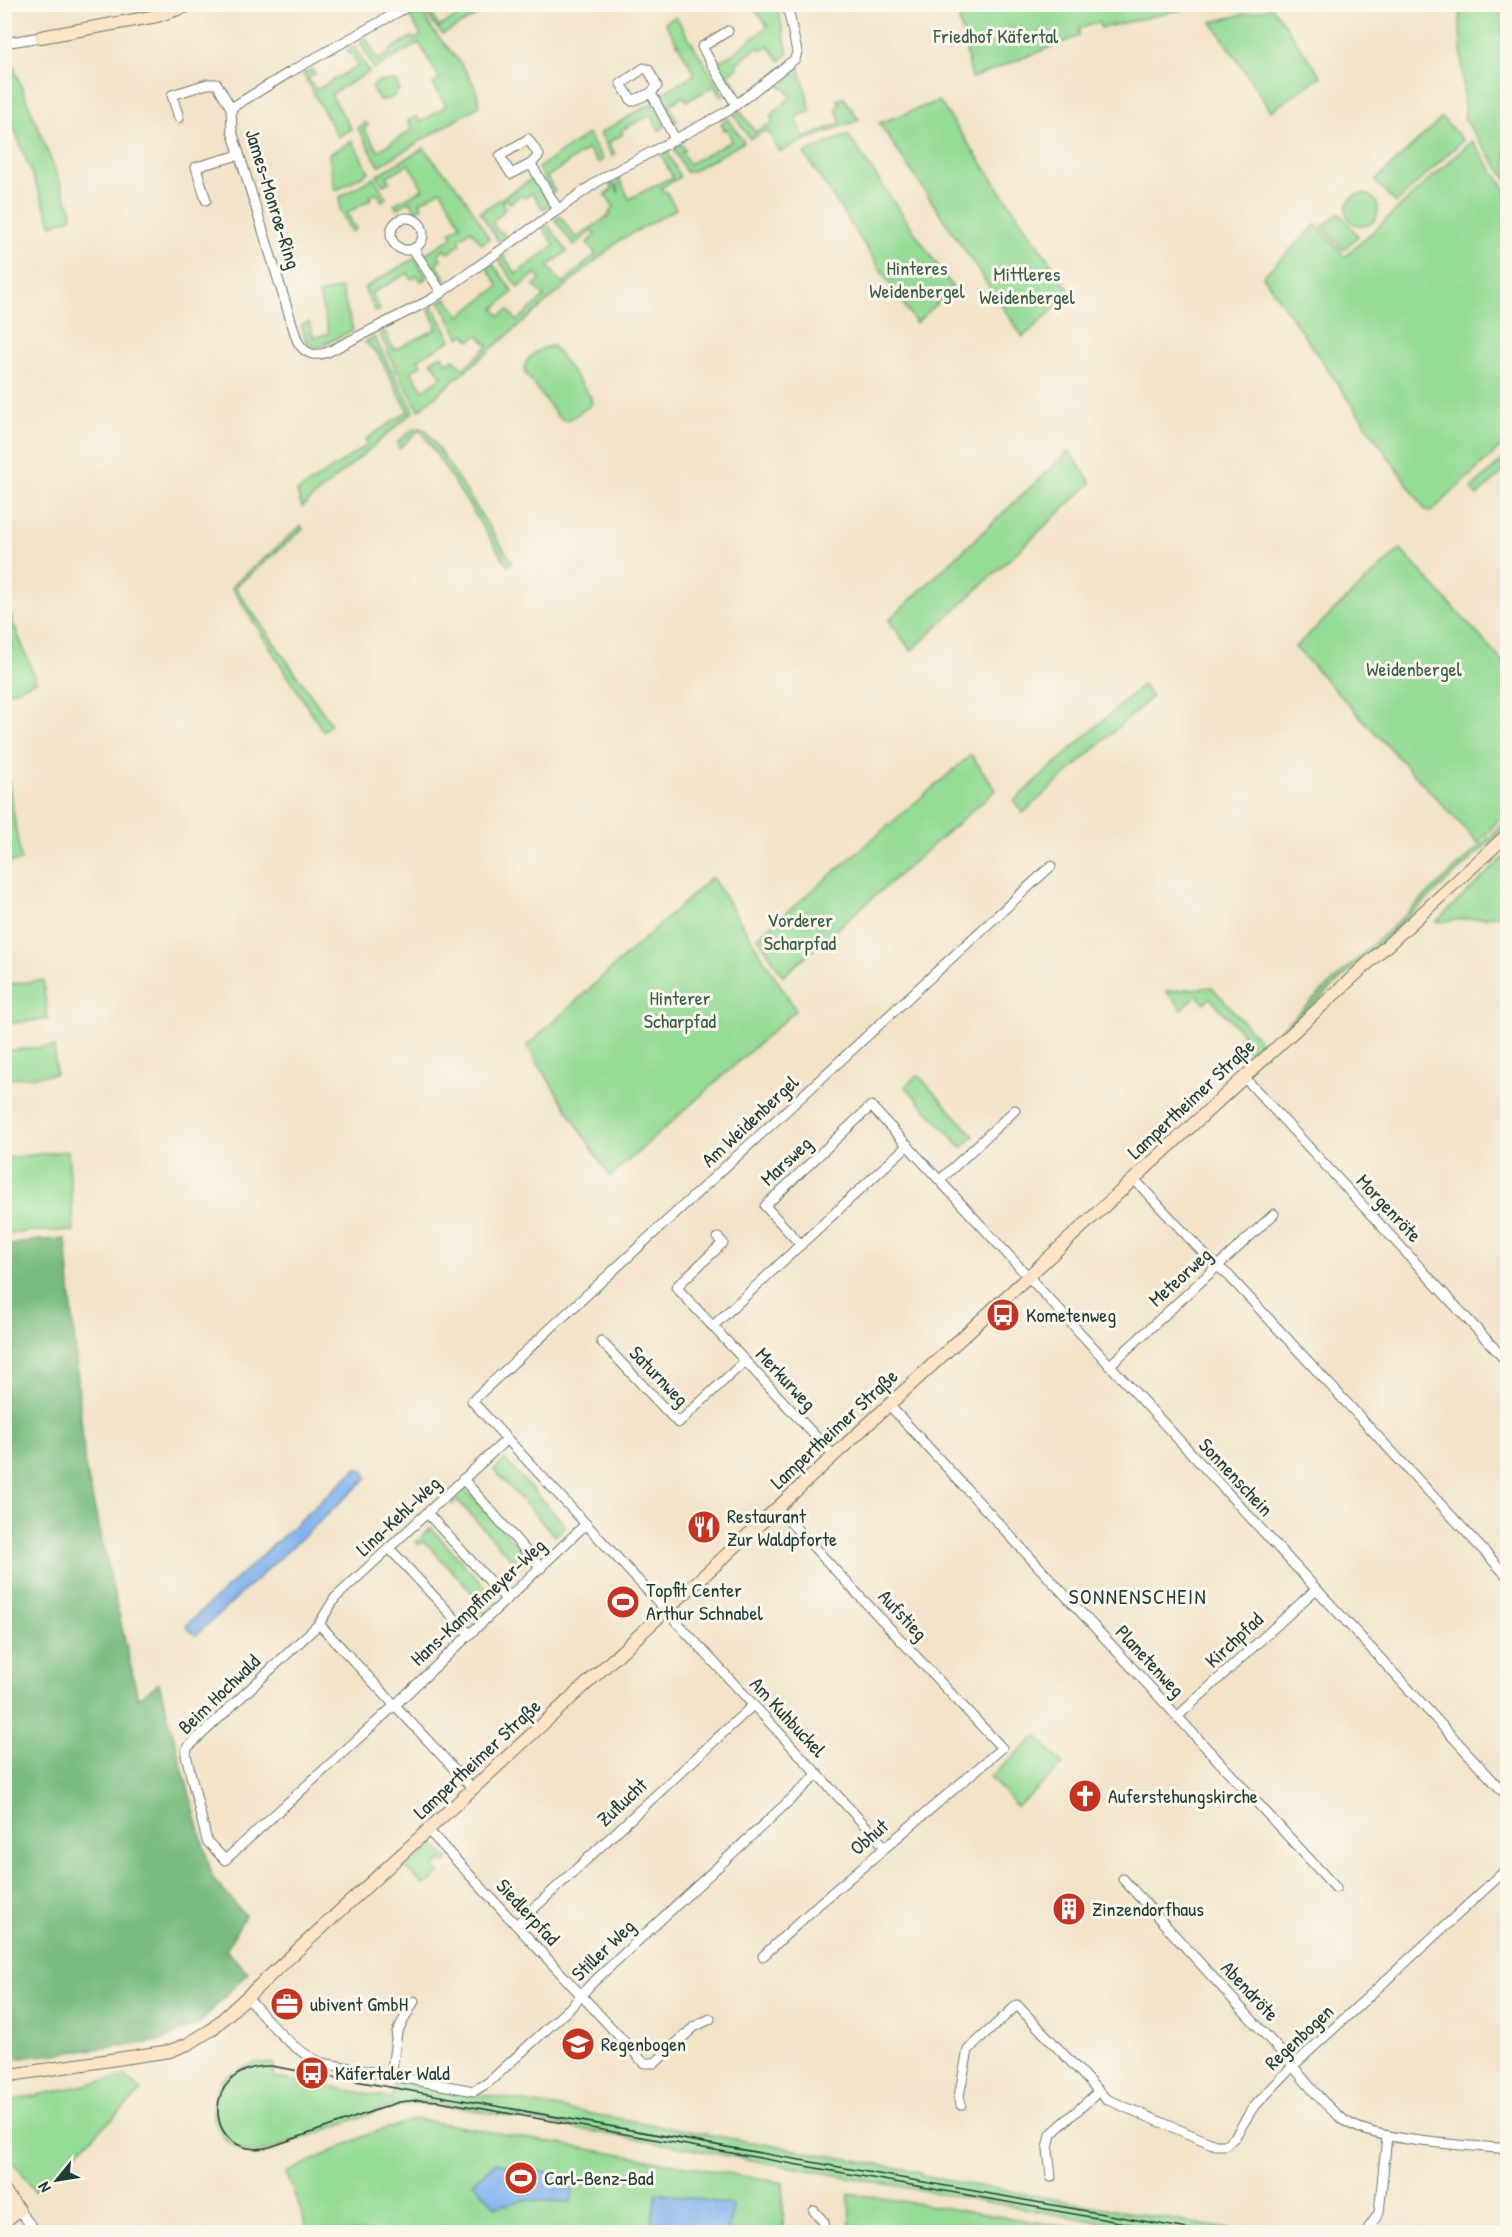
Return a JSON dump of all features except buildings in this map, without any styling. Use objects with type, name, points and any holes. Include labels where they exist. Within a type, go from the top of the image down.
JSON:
[{"type":"street","points":[[4,43],[157,16],[193,4]]},
{"type":"street","name":"James-Monroe-Ring","points":[[412,4],[290,72],[231,108],[232,131],[297,340],[305,351],[319,356],[442,293],[601,179],[736,105],[795,59],[797,52],[787,4]]},
{"type":"street","points":[[728,31],[702,47],[736,105]]},
{"type":"street","points":[[179,118],[172,95],[207,84],[217,84],[231,108]]},
{"type":"street","points":[[651,93],[675,139]]},
{"type":"street","points":[[206,200],[196,167],[239,155]]},
{"type":"street","points":[[531,164],[558,210]]},
{"type":"street","points":[[414,249],[442,293]]},
{"type":"street","name":"Lampertheimer Straße","points":[[4,2076],[170,2051],[188,2044],[211,2030],[1508,834]]},
{"type":"street","name":"Am Weidenbergel","points":[[507,1439],[472,1401],[1052,866]]},
{"type":"street","name":"Morgenröte","points":[[1244,1077],[1508,1363]]},
{"type":"street","name":"Sonnenschein","points":[[872,1106],[1315,1590],[1508,1797]]},
{"type":"street","name":"Marsweg","points":[[801,1245],[765,1206],[872,1106]]},
{"type":"street","points":[[940,1180],[1015,1110]]},
{"type":"street","points":[[713,1326],[908,1145]]},
{"type":"street","points":[[1134,1179],[1237,1285],[1508,1577]]},
{"type":"street","name":"Meteorweg","points":[[1109,1366],[1274,1214]]},
{"type":"street","name":"Merkurweg","points":[[718,1238],[723,1243],[676,1287],[834,1456]]},
{"type":"street","name":"Saturnweg","points":[[601,1341],[678,1423],[745,1361]]},
{"type":"street","name":"Planetenweg","points":[[889,1405],[1335,1888]]},
{"type":"street","points":[[507,1439],[665,1611]]},
{"type":"street","name":"Lina-Kehl-Weg","points":[[319,1624],[335,1598],[507,1439]]},
{"type":"street","points":[[463,1479],[541,1568]]},
{"type":"street","name":"Aufstieg","points":[[777,1508],[1002,1748]]},
{"type":"street","points":[[427,1513],[506,1599]]},
{"type":"street","name":"Hans-Kampffmeyer-Weg","points":[[395,1705],[586,1524]]},
{"type":"street","points":[[389,1548],[469,1634]]},
{"type":"street","name":"Kirchpfad","points":[[1177,1717],[1315,1590]]},
{"type":"street","name":"Am Kuhbuckel","points":[[665,1611],[885,1847]]},
{"type":"street","points":[[319,1624],[473,1789]]},
{"type":"street","name":"Beim Hochwald","points":[[319,1624],[187,1748],[186,1755],[207,1841],[225,1860],[395,1705]]},
{"type":"street","name":"Zuflucht","points":[[516,1925],[752,1706]]},
{"type":"street","name":"Obhut","points":[[763,1956],[885,1847],[1002,1748]]},
{"type":"street","name":"Stiller Weg","points":[[247,1997],[293,2046],[306,2056],[322,2063],[474,2091],[489,2082],[817,1775]]},
{"type":"street","name":"Siedlerpfad","points":[[428,1830],[644,2063],[655,2062],[694,2026],[710,2019]]},
{"type":"street","name":"Regenbogen","points":[[961,2105],[959,2096],[968,2050],[1017,2005],[1098,2092],[1113,2103],[1215,2145],[1225,2145],[1235,2137],[1252,2109],[1293,2066],[1508,1868]]},
{"type":"street","name":"Abendröte","points":[[1123,1879],[1330,2108],[1345,2121],[1361,2129],[1387,2136],[1508,2149]]},
{"type":"street","points":[[391,2076],[397,2032],[414,2001]]},
{"type":"street","points":[[1051,2177],[1048,2149],[1051,2134],[1098,2092]]},
{"type":"street","points":[[1368,2229],[1379,2213],[1387,2136]]},
{"type":"street","points":[[4,2191],[36,2232]]},
{"type":"street","points":[[4,2222],[20,2210]]},
{"type":"street","points":[[814,2211],[824,2222],[825,2232]]},
{"type":"green space","name":"Friedhof Käfertal","points":[[956,4],[1203,5],[1101,28],[1098,22],[1079,29],[1079,36],[972,78]]},
{"type":"green space","points":[[427,5],[439,27],[477,5],[491,5],[492,7],[443,34],[434,25],[423,6]]},
{"type":"green space","points":[[751,5],[777,5],[788,54],[780,61],[768,45],[761,50],[758,47],[736,64],[738,68],[728,74],[739,90],[734,94],[715,62],[730,56],[768,26]]},
{"type":"green space","points":[[1459,5],[1501,5],[1507,180],[1465,120]]},
{"type":"green space","points":[[1272,7],[1321,76],[1271,111],[1212,22]]},
{"type":"green space","points":[[420,8],[433,30],[469,76],[478,96],[479,106],[379,166],[358,128],[366,122],[368,126],[364,129],[378,151],[412,130],[408,121],[416,116],[421,122],[446,106],[433,84],[440,79],[419,43],[374,69],[360,42],[366,38],[378,60],[390,53],[389,50],[412,37],[415,40],[421,35],[409,15]]},
{"type":"green space","points":[[676,17],[724,95],[721,97],[714,86],[687,101],[683,96],[669,105],[677,121],[672,124],[656,97],[695,74],[665,22]]},
{"type":"green space","points":[[354,46],[369,72],[331,94],[351,129],[338,137],[303,74],[312,69],[315,74],[308,78],[316,90],[358,66],[352,53],[349,54],[347,50]]},
{"type":"green space","points":[[9,56],[72,212],[71,218],[52,225],[5,105],[5,57]]},
{"type":"green space","points":[[799,66],[811,111],[796,117],[804,138],[841,123],[836,108],[840,104],[837,99],[844,98],[859,120],[780,152],[767,130],[750,139],[734,115],[740,111],[755,132],[773,122],[770,116],[791,97],[784,87],[782,88],[777,83]]},
{"type":"green space","points":[[393,80],[399,89],[388,99],[380,100],[373,91],[373,86],[377,82]]},
{"type":"green space","name":"Mittleres Weidenbergel","points":[[939,101],[1071,293],[1023,337],[879,123]]},
{"type":"green space","points":[[652,103],[665,127],[659,130],[651,115],[621,130],[623,134],[609,142],[615,154],[612,156],[600,133]]},
{"type":"green space","points":[[1442,118],[1463,140],[1396,203],[1375,181]]},
{"type":"green space","points":[[728,119],[744,142],[692,171],[686,172],[673,148],[681,144],[685,150],[682,152],[689,164],[732,141],[727,129],[724,130],[721,123]]},
{"type":"green space","points":[[588,134],[603,160],[598,163],[588,149],[547,177],[555,191],[552,193],[538,168]]},
{"type":"green space","name":"Hinteres Weidenbergel","points":[[848,135],[953,288],[916,323],[804,153]]},
{"type":"green space","points":[[352,141],[369,172],[335,191],[329,154]]},
{"type":"green space","points":[[1472,141],[1507,191],[1507,441],[1431,512],[1426,511],[1263,276],[1317,224],[1345,257]]},
{"type":"green space","points":[[424,148],[462,194],[489,239],[482,244],[471,230],[459,239],[461,243],[449,253],[445,249],[438,254],[441,259],[436,264],[446,280],[440,283],[423,255],[453,237],[450,232],[461,225],[441,190],[420,202],[422,207],[415,210],[410,201],[397,209],[394,204],[423,189],[409,164],[387,176],[389,182],[383,185],[377,175]]},
{"type":"green space","points":[[667,151],[679,178],[661,188],[664,192],[666,191],[676,209],[620,240],[419,410],[396,370],[380,334],[385,332],[394,350],[437,329],[429,309],[433,306],[451,340],[418,359],[421,365],[411,372],[423,390],[442,377],[431,361],[442,355],[447,363],[454,359],[463,369],[488,346],[478,335],[470,341],[465,334],[460,338],[440,302],[446,298],[460,316],[499,286],[487,269],[493,264],[513,292],[494,309],[500,316],[508,310],[517,321],[544,297],[534,285],[540,280],[536,273],[518,288],[499,260],[504,256],[516,274],[555,245],[543,229],[548,225],[567,251],[548,266],[562,284],[596,254],[587,243],[596,234],[592,230],[574,246],[555,220],[560,216],[576,238],[611,214],[609,212],[614,207],[605,194],[612,190],[610,183],[612,181],[619,193],[616,178],[619,177],[629,199],[673,178],[661,154]]},
{"type":"green space","points":[[374,177],[386,198],[382,201],[377,193],[369,197],[370,200],[347,213],[356,229],[351,232],[340,210],[340,197]]},
{"type":"green space","points":[[535,177],[550,204],[543,209],[532,193],[525,198],[522,195],[510,203],[506,199],[502,202],[506,207],[502,210],[503,212],[492,222],[499,233],[502,231],[505,236],[498,241],[480,212]]},
{"type":"green space","points":[[1362,194],[1374,198],[1378,210],[1374,222],[1362,226],[1350,222],[1346,210],[1350,198]]},
{"type":"green space","points":[[1339,213],[1358,236],[1343,250],[1323,226]]},
{"type":"green space","points":[[415,258],[427,278],[421,281],[418,276],[411,279],[408,273],[372,293],[380,310],[376,312],[364,288]]},
{"type":"green space","points":[[341,288],[353,330],[321,346],[312,346],[306,341],[301,325],[309,322],[314,338],[329,333],[319,294]]},
{"type":"green space","points":[[374,337],[414,411],[302,507],[297,492],[367,445],[366,439],[408,411],[378,354],[365,342]]},
{"type":"green space","points":[[553,346],[592,399],[591,405],[567,421],[558,417],[525,373],[526,363],[533,355]]},
{"type":"green space","points":[[419,428],[426,430],[512,562],[508,566],[420,429],[399,449],[397,443],[412,430]]},
{"type":"green space","points":[[1069,451],[1091,483],[911,651],[889,620]]},
{"type":"green space","points":[[1507,456],[1507,468],[1477,496],[1471,489]]},
{"type":"green space","points":[[301,526],[303,529],[235,587],[331,724],[323,731],[232,588]]},
{"type":"green space","name":"Weidenbergel","points":[[1400,549],[1507,666],[1507,811],[1478,843],[1295,647]]},
{"type":"green space","points":[[5,601],[36,681],[4,694]]},
{"type":"green space","points":[[1142,685],[1152,697],[1023,813],[1014,801]]},
{"type":"green space","name":"Vorderer Scharpfad","points":[[971,755],[996,790],[783,976],[758,937]]},
{"type":"green space","points":[[8,779],[21,861],[5,863],[4,780]]},
{"type":"green space","points":[[1507,821],[1507,826],[1278,1037],[1277,1033]]},
{"type":"green space","points":[[1507,854],[1507,915],[1436,922]]},
{"type":"green space","name":"Hinterer Scharpfad","points":[[712,877],[796,1010],[610,1177],[527,1046]]},
{"type":"green space","points":[[43,980],[48,1019],[5,1024],[5,985]]},
{"type":"green space","points":[[1212,987],[1261,1042],[1250,1053],[1239,1040],[1244,1035],[1210,998],[1204,1003],[1197,995],[1182,1009],[1166,991]]},
{"type":"green space","points":[[54,1046],[56,1074],[5,1079],[5,1051]]},
{"type":"green space","points":[[918,1075],[974,1136],[962,1148],[905,1086]]},
{"type":"green space","points":[[68,1151],[74,1231],[30,1231],[5,1235],[5,1158]]},
{"type":"green space","points":[[66,1239],[85,1466],[138,1698],[159,1683],[213,1879],[245,1915],[226,1950],[248,1972],[200,2023],[161,2041],[5,2060],[5,1246],[37,1240]]},
{"type":"green space","points":[[505,1460],[566,1526],[555,1536],[494,1470]]},
{"type":"green space","points":[[463,1487],[529,1558],[519,1567],[457,1500],[452,1505],[449,1501]]},
{"type":"green space","points":[[431,1528],[496,1599],[481,1613],[477,1608],[482,1603],[424,1541],[419,1545],[416,1542]]},
{"type":"green space","points":[[1037,1736],[1063,1765],[1017,1807],[990,1777]]},
{"type":"green space","points":[[433,1844],[449,1860],[445,1863],[441,1860],[434,1867],[440,1873],[429,1883],[423,1885],[406,1868]]},
{"type":"green space","points":[[256,2062],[274,2064],[273,2077],[392,2098],[395,2079],[921,2172],[921,2176],[1244,2232],[1155,2232],[439,2104],[419,2103],[383,2109],[271,2150],[250,2153],[225,2140],[214,2119],[213,2105],[221,2079]]},
{"type":"green space","points":[[126,2076],[142,2091],[35,2191],[5,2152],[5,2102]]},
{"type":"green space","name":"Carl-Benz-Bad","points":[[416,2119],[783,2183],[783,2232],[309,2232],[286,2173],[369,2134]]},
{"type":"green space","points":[[849,2193],[1101,2232],[850,2232]]},
{"type":"water","points":[[357,1468],[364,1471],[367,1478],[196,1635],[190,1631],[186,1625]]},
{"type":"water","points":[[495,2163],[575,2177],[571,2202],[525,2200],[496,2207],[473,2182]]},
{"type":"water","points":[[657,2192],[733,2205],[728,2232],[700,2232],[651,2224]]},
{"type":"tram line","points":[[1175,2232],[439,2101],[399,2102],[270,2147],[248,2148],[232,2141],[222,2128],[218,2112],[221,2095],[230,2080],[247,2070],[271,2066],[1205,2232]]},
{"type":"place","name":"Kometenweg","points":[[1003,1315]]},
{"type":"place","name":"Restaurant Zur Waldpforte","points":[[704,1527]]},
{"type":"place","name":"Topfit Center Arthur Schnabel","points":[[623,1602]]},
{"type":"place","name":"Auferstehungskirche","points":[[1085,1796]]},
{"type":"place","name":"Zinzendorfhaus","points":[[1069,1909]]},
{"type":"place","name":"ubivent GmbH","points":[[287,2004]]},
{"type":"place","name":"Regenbogen","points":[[578,2044]]},
{"type":"place","name":"Käfertaler Wald","points":[[312,2073]]},
{"type":"place","name":"Carl-Benz-Bad","points":[[521,2178]]},
{"type":"district","name":"SONNENSCHEIN","points":[[1138,1597]]}]
